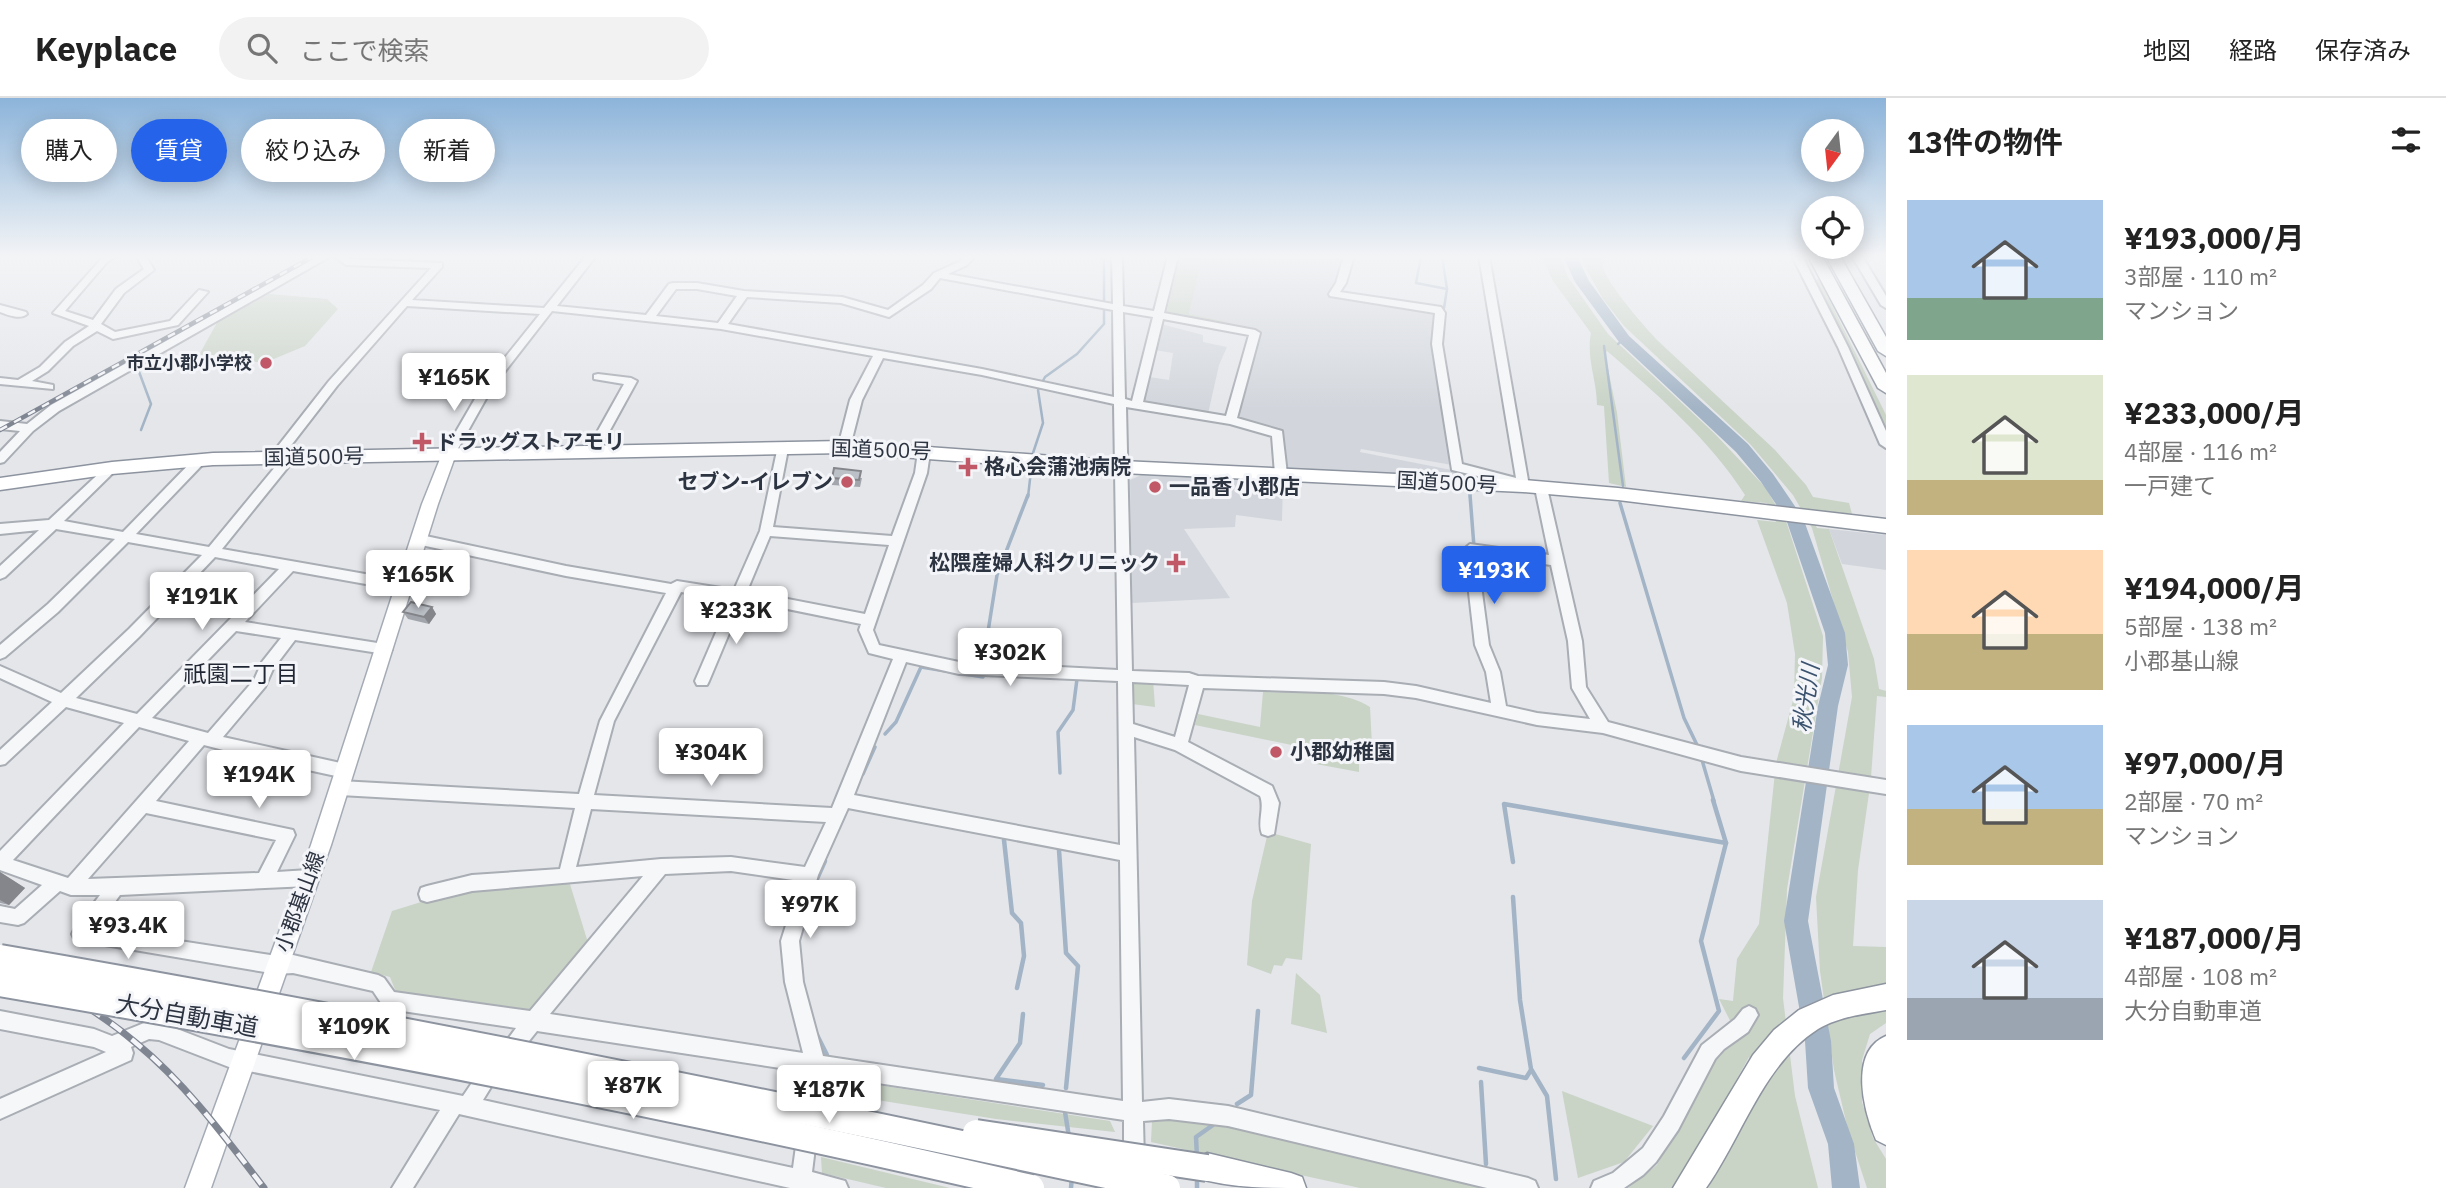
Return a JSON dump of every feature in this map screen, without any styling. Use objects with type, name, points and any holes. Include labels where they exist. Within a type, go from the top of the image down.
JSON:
[{"type":"highway","points":[[1842,307],[1886,388]]},
{"type":"highway","points":[[1861,307],[1886,351]]},
{"type":"highway","name":"国道500号","points":[[0,484],[112,468],[199,461],[844,447],[1122,467],[1532,487],[1618,494],[1886,526]]},
{"type":"highway","name":"大分自動車道","points":[[0,957],[340,1016],[807,1109],[1167,1188]]},
{"type":"highway","name":"大分自動車道","points":[[0,983],[484,1072],[800,1136],[1031,1188]]},
{"type":"highway","points":[[1688,1188],[1711,1154],[1753,1077],[1778,1044],[1804,1021],[1848,1002],[1886,997]]},
{"type":"highway","points":[[1886,1050],[1878,1067],[1876,1083],[1877,1100],[1886,1130]]},
{"type":"highway","points":[[807,1109],[1207,1168],[1291,1188]]},
{"type":"main road","name":"小郡基山線","points":[[198,1188],[309,878],[421,540],[433,495],[449,454]]},
{"type":"street","points":[[63,307],[58,313],[78,317],[113,336],[174,323],[189,307]]},
{"type":"street","points":[[22,383],[44,369],[69,344],[96,326],[109,307]]},
{"type":"street","points":[[0,459],[29,428],[55,408],[235,307]]},
{"type":"street","points":[[0,759],[64,701],[213,551],[282,458],[306,415],[402,307]]},
{"type":"street","points":[[484,307],[650,317],[721,326],[982,372],[1119,402],[1231,420],[1278,434],[1281,474]]},
{"type":"street","points":[[449,454],[487,387],[550,307]]},
{"type":"street","points":[[650,317],[658,307]]},
{"type":"street","points":[[721,326],[735,307]]},
{"type":"street","points":[[865,307],[889,314],[899,307]]},
{"type":"street","points":[[1111,307],[1255,333],[1231,420]]},
{"type":"street","points":[[1137,405],[1160,307]]},
{"type":"street","points":[[1422,307],[1437,309],[1440,313],[1437,344],[1456,467],[1532,487]]},
{"type":"street","points":[[1495,307],[1532,487],[1559,561],[1575,641],[1579,688],[1603,727]]},
{"type":"street","points":[[1823,307],[1886,444]]},
{"type":"street","points":[[0,308],[22,314]]},
{"type":"street","points":[[1117,308],[1134,1188]]},
{"type":"street","points":[[844,447],[856,400],[879,354]]},
{"type":"street","points":[[592,452],[631,381],[598,377]]},
{"type":"street","points":[[0,381],[49,387]]},
{"type":"street","points":[[0,425],[29,428]]},
{"type":"street","points":[[702,681],[766,531],[782,449]]},
{"type":"street","points":[[924,452],[921,473],[866,630],[874,649],[959,668],[1197,682],[1384,688],[1416,692],[1537,719],[1603,727],[1723,760],[1886,787]]},
{"type":"street","points":[[0,653],[79,585],[199,461]]},
{"type":"street","points":[[0,574],[112,468]]},
{"type":"street","points":[[0,529],[54,524],[405,586]]},
{"type":"street","points":[[766,531],[897,541]]},
{"type":"street","points":[[421,540],[566,571],[675,590]]},
{"type":"street","points":[[1499,710],[1493,672],[1482,645],[1470,549],[1559,561]]},
{"type":"street","points":[[289,567],[0,863],[64,885],[116,887],[309,878]]},
{"type":"street","points":[[566,876],[607,721],[677,586],[870,620]]},
{"type":"street","points":[[233,625],[385,649]]},
{"type":"street","points":[[0,914],[18,917],[64,885],[260,683],[267,666],[290,636]]},
{"type":"street","points":[[801,1184],[816,1066],[790,962],[790,941],[810,875],[901,657]]},
{"type":"street","points":[[0,672],[64,701],[342,780],[585,801],[839,807],[1127,854]]},
{"type":"street","points":[[1180,745],[1197,682]]},
{"type":"street","points":[[1126,728],[1180,745],[1266,791],[1271,803],[1268,829]]},
{"type":"street","points":[[142,805],[287,835],[264,880]]},
{"type":"street","points":[[427,894],[472,883],[661,867],[731,864],[810,875]]},
{"type":"street","points":[[402,1188],[461,1104],[661,867]]},
{"type":"street","points":[[116,887],[103,909],[81,934],[277,965],[293,964],[378,984],[389,1000],[535,1019],[816,1066],[1133,1112],[1169,1109],[1228,1116],[1528,1188]]},
{"type":"street","points":[[1601,1188],[1614,1184],[1638,1169],[1660,1145],[1712,1048],[1745,1024],[1749,1015]]},
{"type":"street","points":[[0,1020],[94,1038],[112,1045],[149,1030],[159,1031],[229,1058],[461,1104],[801,1184],[838,1188]]},
{"type":"street","points":[[0,1108],[124,1053]]},
{"type":"shaded area","points":[[245,307],[338,309],[305,346],[264,363],[199,355],[218,321]]},
{"type":"shaded area","points":[[1168,307],[1191,307],[1189,314],[1227,322],[1226,325],[1166,314]]},
{"type":"shaded area","points":[[1191,307],[1401,307],[1433,312],[1436,314],[1452,465],[1361,449],[1360,452],[1482,476],[1486,480],[1286,467],[1283,432],[1238,420],[1258,331],[1189,314]]},
{"type":"shaded area","points":[[1572,307],[1589,307],[1608,334],[1715,434],[1765,487],[1787,524],[1823,636],[1822,678],[1787,889],[1783,998],[1795,1096],[1818,1188],[1708,1188],[1762,1088],[1749,1057],[1683,1176],[1671,1188],[1628,1188],[1657,1165],[1719,1055],[1740,1040],[1719,999],[1733,1001],[1737,959],[1759,924],[1776,763],[1794,697],[1795,654],[1787,603],[1757,520],[1776,522],[1767,503],[1741,501],[1745,495],[1716,455],[1663,400],[1607,351],[1605,354],[1617,413],[1626,487],[1609,483],[1604,406],[1597,405],[1590,352],[1591,333]]},
{"type":"shaded area","points":[[1609,307],[1629,307],[1657,340],[1775,450],[1806,485],[1813,497],[1849,503],[1852,514],[1808,509],[1817,528],[1829,529],[1874,659],[1879,689],[1886,691],[1886,697],[1877,696],[1871,777],[1886,780],[1886,795],[1869,793],[1858,870],[1853,946],[1886,947],[1886,1023],[1870,1034],[1862,1060],[1862,1102],[1873,1138],[1886,1159],[1886,1188],[1867,1188],[1848,1130],[1834,1070],[1820,971],[1816,897],[1852,697],[1848,652],[1812,528],[1793,495],[1751,445],[1624,326]]},
{"type":"shaded area","points":[[1827,307],[1833,307],[1886,415],[1886,433]]},
{"type":"shaded area","points":[[1161,324],[1203,335],[1203,342],[1227,347],[1219,365],[1208,414],[1144,403],[1149,377],[1169,380],[1173,353],[1154,350]]},
{"type":"shaded area","points":[[1141,475],[1283,481],[1282,521],[1236,515],[1235,527],[1184,529],[1230,598],[1132,603],[1130,480]]},
{"type":"shaded area","points":[[1829,529],[1886,535],[1886,570],[1842,564]]},
{"type":"shaded area","points":[[1138,679],[1153,680],[1155,707],[1132,704],[1132,683]]},
{"type":"shaded area","points":[[1263,692],[1332,694],[1370,707],[1372,746],[1359,744],[1359,772],[1316,764],[1316,750],[1195,725],[1198,714],[1260,727]]},
{"type":"shaded area","points":[[1268,832],[1311,844],[1302,960],[1286,958],[1282,966],[1274,965],[1271,974],[1247,965],[1252,901]]},
{"type":"shaded area","points":[[569,881],[589,946],[534,1010],[396,992],[390,977],[371,972],[392,911],[447,894],[482,888]]},
{"type":"shaded area","points":[[1296,973],[1320,995],[1327,1033],[1291,1024]]},
{"type":"shaded area","points":[[839,1079],[1110,1121],[1115,1132],[996,1119],[827,1092]]},
{"type":"shaded area","points":[[1562,1091],[1653,1126],[1624,1162],[1578,1178]]},
{"type":"shaded area","points":[[1185,1119],[1230,1126],[1493,1188],[1360,1188],[1151,1142],[1152,1122]]},
{"type":"shaded area","points":[[821,1157],[950,1188],[886,1188],[822,1173]]},
{"type":"building","points":[[834,468],[861,471],[859,480],[832,478]]},
{"type":"building","points":[[411,602],[432,607],[424,617],[403,612]]},
{"type":"waterway","points":[[1028,497],[1033,453],[1043,423],[1038,390],[1045,377],[1077,354],[1104,324],[1104,307]]},
{"type":"waterway","name":"秋光川","points":[[1600,307],[1624,339],[1742,448],[1767,478],[1794,518],[1835,633],[1838,665],[1828,706],[1796,921],[1818,1041],[1821,1088],[1841,1144],[1846,1188]]},
{"type":"waterway","name":"秋光川","points":[[1618,344],[1624,339]]},
{"type":"waterway","points":[[1604,346],[1623,486]]},
{"type":"waterway","points":[[138,369],[151,404],[141,430]]},
{"type":"waterway","points":[[983,663],[997,575],[1028,495]]},
{"type":"waterway","points":[[1470,495],[1474,547]]},
{"type":"waterway","points":[[1620,503],[1684,718],[1698,747]]},
{"type":"waterway","points":[[885,734],[896,722],[921,667],[983,677]]},
{"type":"waterway","points":[[1060,773],[1058,732],[1073,710],[1077,679],[1074,679]]},
{"type":"waterway","points":[[863,774],[875,747]]},
{"type":"waterway","points":[[1702,760],[1714,801]]},
{"type":"waterway","points":[[1713,800],[1726,843]]},
{"type":"waterway","points":[[1513,862],[1504,804],[1726,843]]},
{"type":"waterway","points":[[1004,840],[1012,913],[1021,923],[1024,956],[1017,988]]},
{"type":"waterway","points":[[1684,1058],[1719,1011],[1701,941],[1726,843]]},
{"type":"waterway","points":[[1059,850],[1066,953],[1078,966],[1066,1088]]},
{"type":"waterway","points":[[816,881],[825,861]]},
{"type":"waterway","points":[[1513,897],[1520,1000],[1531,1069],[1547,1096],[1556,1179]]},
{"type":"waterway","points":[[1237,1104],[1251,1095],[1258,1011]]},
{"type":"waterway","points":[[1023,1014],[1020,1043],[996,1079],[1043,1085]]},
{"type":"waterway","points":[[817,1035],[827,1055]]},
{"type":"waterway","points":[[1479,1068],[1526,1078],[1531,1070]]},
{"type":"waterway","points":[[1481,1082],[1486,1164]]},
{"type":"waterway","points":[[1065,1112],[1069,1137]]},
{"type":"waterway","points":[[1197,1158],[1196,1137],[1213,1125]]},
{"type":"waterway","points":[[1071,1188],[1072,1176]]},
{"type":"waterway","points":[[1197,1176],[1197,1188]]},
{"type":"railway","points":[[0,430],[222,307]]},
{"type":"railway","points":[[0,956],[87,1007],[154,1059],[204,1112],[264,1188]]},
{"type":"place","name":"市立小郡小学校","points":[[266,363]]},
{"type":"place","name":"ドラッグストアモリ","points":[[422,442]]},
{"type":"place","name":"格心会蒲池病院","points":[[968,467]]},
{"type":"place","name":"セブン-イレブン","points":[[847,482]]},
{"type":"place","name":"一品香 小郡店","points":[[1155,487]]},
{"type":"place","name":"松隈産婦人科クリニック","points":[[1176,563]]},
{"type":"place","name":"小郡幼稚園","points":[[1276,752]]},
{"type":"district","name":"祇園二丁目","points":[[241,674]]}]
